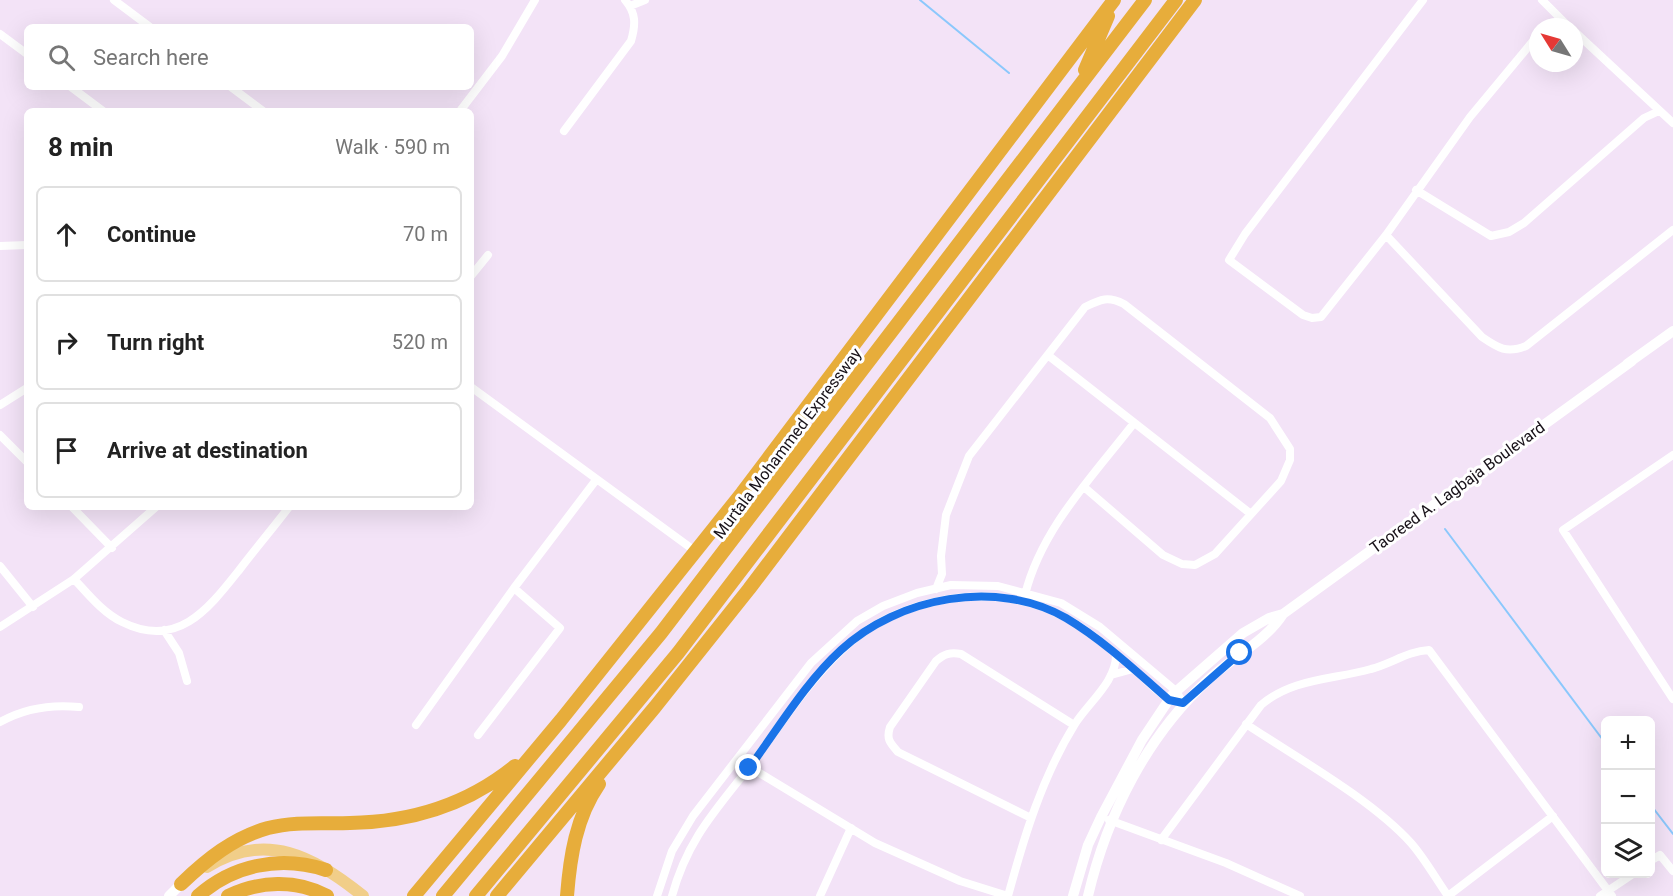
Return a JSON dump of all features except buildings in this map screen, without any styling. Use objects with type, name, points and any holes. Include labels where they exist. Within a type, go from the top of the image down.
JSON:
[{"type":"highway","points":[[1077,90],[1114,0]]},
{"type":"highway","name":"Murtala Mohammed Expressway","points":[[414,896],[561,720],[748,486],[1114,0]]},
{"type":"highway","name":"Murtala Mohammed Expressway","points":[[443,896],[661,633],[1145,0]]},
{"type":"highway","points":[[476,896],[685,644],[1176,0]]},
{"type":"highway","points":[[497,896],[655,707],[749,589],[1195,0]]},
{"type":"highway","points":[[1112,111],[1152,32]]},
{"type":"highway","points":[[567,896],[569,867],[584,813],[596,789],[616,759],[655,707]]},
{"type":"highway","points":[[181,884],[219,851],[270,828],[401,820],[447,807],[497,781],[515,767],[561,720]]},
{"type":"highway","points":[[198,896],[219,879],[252,866],[292,862],[326,870]]},
{"type":"highway","points":[[228,896],[245,888],[275,884],[303,886],[327,896]]},
{"type":"main road","points":[[181,884],[216,861],[250,850],[288,851],[326,870],[363,896]]},
{"type":"street","points":[[114,0],[146,24]]},
{"type":"street","points":[[462,108],[502,56],[535,0]]},
{"type":"street","points":[[564,130],[631,41],[634,20],[627,3],[645,0]]},
{"type":"street","points":[[1423,0],[1245,234],[1229,260],[1303,315],[1312,318],[1321,317],[1386,235],[1470,117],[1529,46]]},
{"type":"street","points":[[1542,0],[1560,18]]},
{"type":"street","points":[[0,34],[24,52]]},
{"type":"street","points":[[1583,40],[1673,123]]},
{"type":"street","points":[[75,90],[99,108]]},
{"type":"street","points":[[235,90],[259,108]]},
{"type":"street","points":[[1416,190],[1491,236],[1509,232],[1524,223],[1644,118],[1659,111]]},
{"type":"street","points":[[1386,235],[1482,337],[1500,349],[1514,351],[1526,346],[1673,230]]},
{"type":"street","points":[[0,246],[24,245]]},
{"type":"street","points":[[474,272],[488,255]]},
{"type":"street","points":[[936,589],[942,574],[941,556],[946,515],[969,456],[1085,307],[1102,298],[1112,298],[1124,304],[1270,418],[1290,449],[1290,460],[1281,481],[1215,554],[1195,565],[1182,564],[1163,555],[1083,488]]},
{"type":"street","name":"Taoreed A. Lagbaja Boulevard","points":[[1088,896],[1113,821],[1155,741],[1183,703],[1211,676],[1266,634],[1283,614],[1673,331]]},
{"type":"street","points":[[1049,356],[1251,514]]},
{"type":"street","name":"Taoreed A. Lagbaja Boulevard","points":[[1568,406],[1632,361]]},
{"type":"street","points":[[474,389],[695,551]]},
{"type":"street","points":[[0,405],[24,390]]},
{"type":"street","points":[[1023,602],[1046,541],[1083,488],[1134,423]]},
{"type":"street","points":[[0,435],[24,459]]},
{"type":"street","points":[[1673,455],[1563,530],[1673,699]]},
{"type":"street","points":[[416,724],[514,588],[596,480]]},
{"type":"street","points":[[75,510],[112,548]]},
{"type":"street","points":[[0,627],[74,579],[153,510]]},
{"type":"street","points":[[74,579],[102,608],[120,622],[145,630],[164,630],[186,624],[207,609],[287,510]]},
{"type":"street","points":[[0,566],[33,607]]},
{"type":"street","points":[[942,574],[950,586]]},
{"type":"street","points":[[657,896],[672,851],[693,816],[811,663],[857,621],[883,606],[917,593],[950,586],[998,586],[1061,603],[1083,615],[1183,703]]},
{"type":"street","points":[[478,735],[560,628],[514,588]]},
{"type":"street","points":[[672,896],[688,850],[714,811],[818,675],[841,650],[866,631],[919,605],[952,598],[984,598],[1040,606],[1065,617],[1133,669],[1173,695]]},
{"type":"street","name":"Taoreed A. Lagbaja Boulevard","points":[[1073,896],[1088,845],[1101,817],[1142,740],[1173,695],[1243,633],[1269,618],[1283,614]]},
{"type":"street","points":[[164,630],[179,653],[187,681]]},
{"type":"street","points":[[1161,840],[1246,724],[1261,705],[1276,693],[1327,676],[1373,669],[1405,655],[1429,650],[1610,893]]},
{"type":"street","points":[[1031,819],[898,752],[887,736],[890,727],[936,661],[943,655],[952,653],[961,654],[1074,725]]},
{"type":"street","points":[[738,760],[851,828],[918,864],[1008,896],[1031,819],[1052,766],[1074,725],[1112,675],[1116,654]]},
{"type":"street","points":[[1112,675],[1133,669]]},
{"type":"street","points":[[0,722],[18,712],[55,704],[79,707]]},
{"type":"street","points":[[1246,724],[1343,789],[1386,821],[1411,843],[1448,896],[1553,816]]},
{"type":"street","points":[[1101,817],[1226,863],[1300,896]]},
{"type":"street","points":[[820,896],[851,828]]},
{"type":"street","points":[[1655,858],[1660,855],[1673,871]]},
{"type":"street","points":[[1600,896],[1610,893],[1627,878]]},
{"type":"street","points":[[169,896],[181,884]]},
{"type":"waterway","points":[[920,0],[1009,73]]},
{"type":"waterway","points":[[1445,529],[1601,737]]},
{"type":"waterway","points":[[1655,811],[1673,834]]},
{"type":"route","points":[[749,768],[818,675],[841,650],[885,620],[919,605],[952,598],[984,598],[1040,606],[1065,617],[1092,636],[1169,700],[1183,703],[1211,676],[1240,653]]}]
